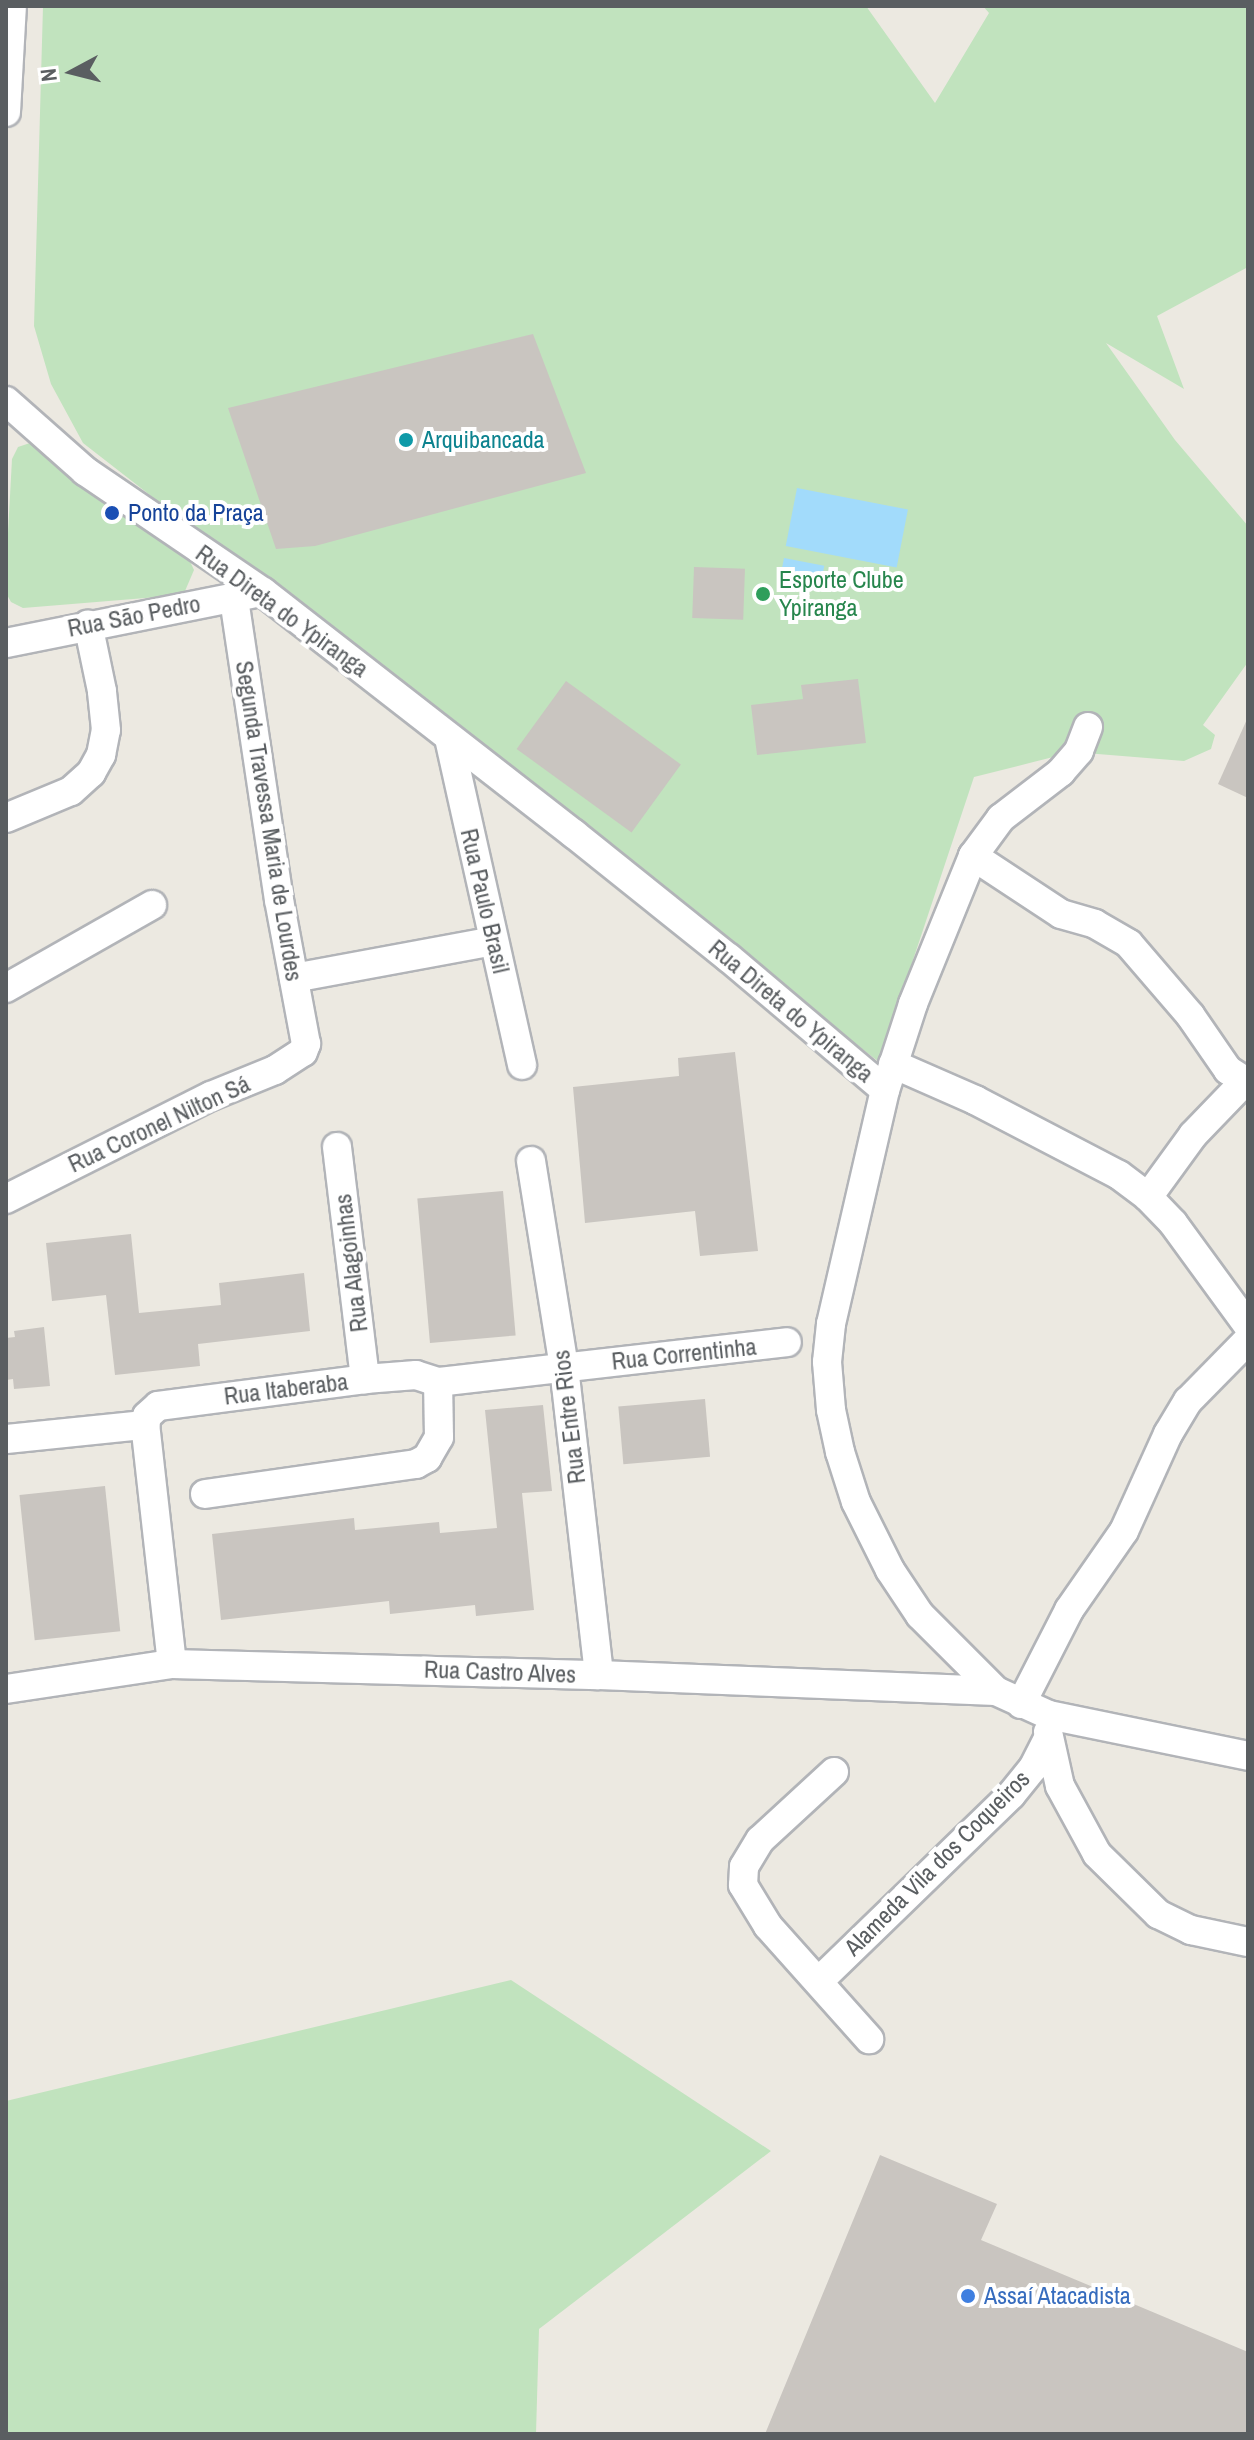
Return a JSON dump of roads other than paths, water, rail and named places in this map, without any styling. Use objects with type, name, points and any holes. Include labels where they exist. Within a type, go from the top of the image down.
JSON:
[{"type":"street","points":[[6,112],[12,6]]},
{"type":"street","name":"Rua Direta do Ypiranga","points":[[6,401],[85,471],[263,592],[729,958],[889,1077],[831,1324],[827,1362],[831,1410],[840,1452],[856,1502],[890,1570],[920,1615],[996,1691],[1021,1704],[1048,1727],[1248,1756]]},
{"type":"street","name":"Rua São Pedro","points":[[6,643],[88,624],[263,592]]},
{"type":"street","name":"Segunda Travessa Maria de Lourdes","points":[[234,598],[306,1044]]},
{"type":"street","points":[[6,818],[71,791],[91,773],[101,755],[106,730],[102,691],[88,624]]},
{"type":"street","points":[[1088,727],[1079,751],[1061,772],[1001,818],[973,856],[889,1077],[1067,1147],[1119,1175],[1148,1197],[1173,1223],[1248,1326]]},
{"type":"street","name":"Rua Paulo Brasil","points":[[449,738],[522,1065]]},
{"type":"street","points":[[973,856],[1061,914],[1095,924],[1129,944],[1190,1015],[1228,1070],[1246,1083],[1193,1135],[1148,1197]]},
{"type":"street","points":[[6,988],[152,905]]},
{"type":"street","points":[[294,978],[494,941]]},
{"type":"street","name":"Rua Coronel Nilton Sá","points":[[6,1199],[197,1103],[275,1070],[303,1052],[306,1044]]},
{"type":"street","name":"Rua Alagoinhas","points":[[337,1147],[365,1379]]},
{"type":"street","name":"Rua Entre Rios","points":[[531,1161],[564,1367],[599,1675]]},
{"type":"street","points":[[1021,1704],[1069,1610],[1124,1531],[1168,1434],[1206,1379],[1248,1340]]},
{"type":"street","name":"Rua Correntinha","points":[[438,1382],[787,1342]]},
{"type":"street","points":[[1206,1379],[1248,1366]]},
{"type":"street","name":"Rua Itaberaba","points":[[145,1425],[147,1416],[158,1406],[365,1379],[416,1375],[438,1382]]},
{"type":"street","points":[[205,1494],[416,1464],[427,1458],[439,1437],[438,1382]]},
{"type":"street","points":[[6,1439],[145,1425],[172,1664]]},
{"type":"street","name":"Rua Castro Alves","points":[[6,1689],[172,1664],[599,1675],[996,1691]]},
{"type":"street","points":[[1048,1727],[1060,1786],[1075,1820],[1097,1854],[1158,1914],[1191,1930],[1248,1942]]},
{"type":"street","name":"Alameda Vila dos Coqueiros","points":[[819,1981],[1011,1795],[1033,1768],[1048,1727]]},
{"type":"street","points":[[834,1772],[760,1840],[744,1867],[743,1885],[748,1897],[869,2039]]},
{"type":"water","points":[[797,488],[908,510],[897,567],[786,546]]},
{"type":"water","points":[[784,558],[824,566],[819,591],[779,584]]},
{"type":"place","name":"Arquibancada","points":[[406,440]]},
{"type":"place","name":"Ponto da Praça","points":[[112,513]]},
{"type":"place","name":"Esporte Clube Ypiranga","points":[[763,594]]},
{"type":"place","name":"Assaí Atacadista","points":[[968,2296]]}]
